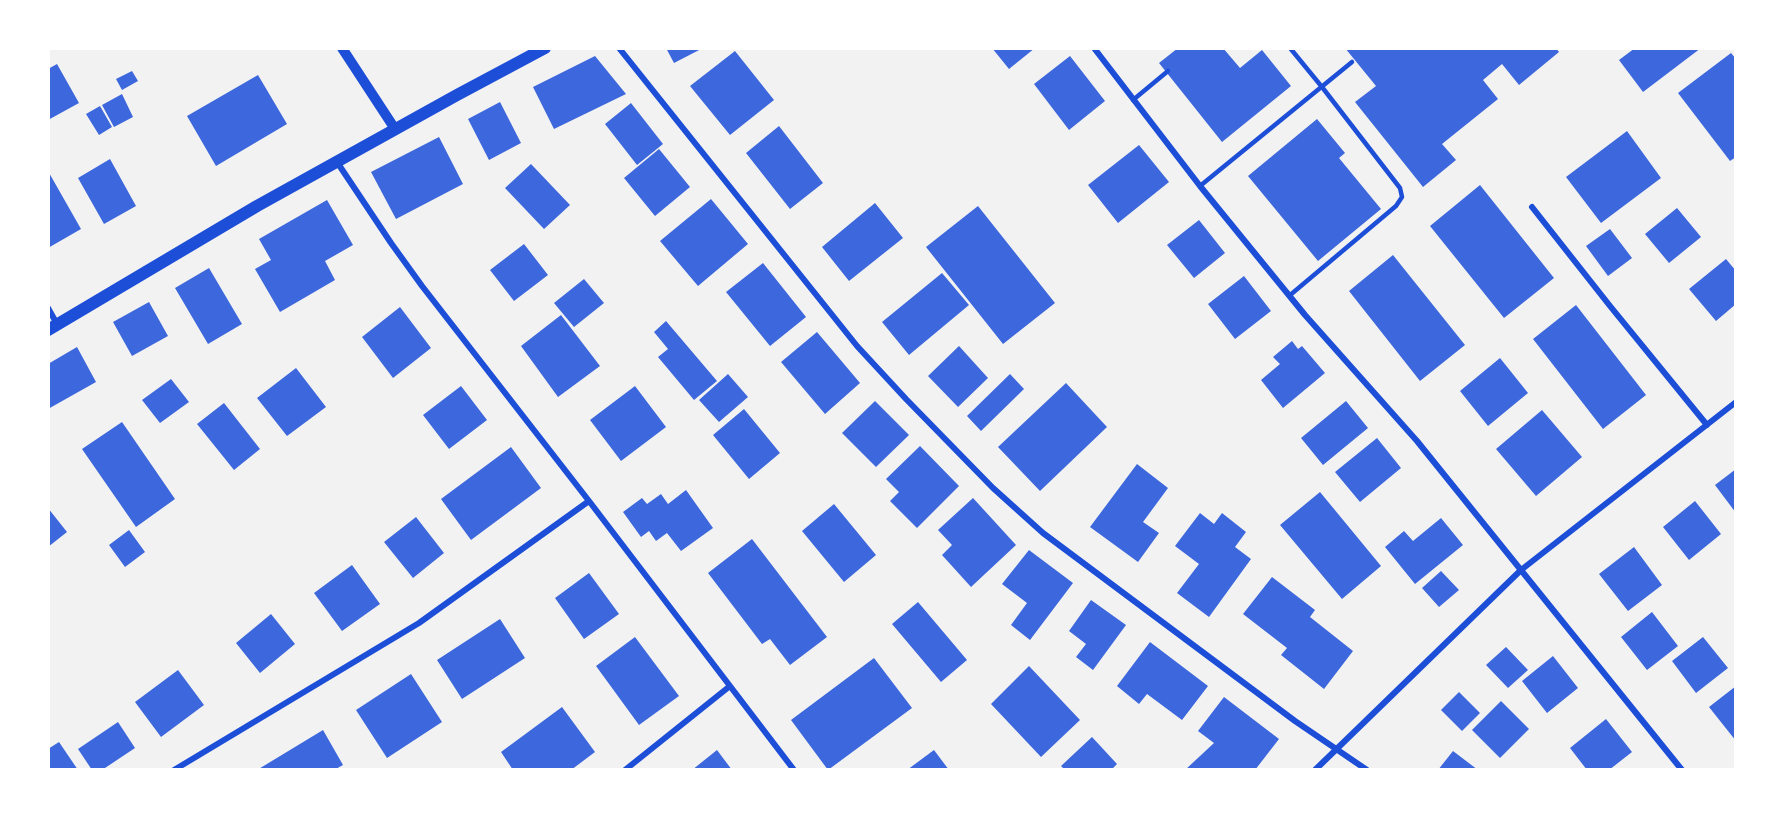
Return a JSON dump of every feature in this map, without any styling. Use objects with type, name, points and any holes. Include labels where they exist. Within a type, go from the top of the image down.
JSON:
[{"type":"main road","points":[[53,327],[257,206],[545,48]]},
{"type":"street","points":[[342,48],[395,129]]},
{"type":"street","points":[[619,48],[857,346],[1024,518],[1294,722],[1367,770]]},
{"type":"street","points":[[1094,48],[1132,100],[1289,296],[1417,441],[1682,770]]},
{"type":"street","points":[[337,162],[422,286],[794,770]]},
{"type":"street","points":[[1532,207],[1707,425]]},
{"type":"street","points":[[48,308],[53,327]]},
{"type":"street","points":[[1315,770],[1521,570],[1736,402]]},
{"type":"street","points":[[174,770],[420,622],[589,501]]},
{"type":"street","points":[[625,770],[730,686]]},
{"type":"lane","points":[[1289,296],[1396,206],[1402,197],[1400,188],[1290,48]]},
{"type":"lane","points":[[1200,186],[1352,62]]},
{"type":"lane","points":[[1132,100],[1168,71]]},
{"type":"building","points":[[666,48],[703,48],[674,63]]},
{"type":"building","points":[[992,48],[1035,48],[1009,69]]},
{"type":"building","points":[[1178,48],[1223,48],[1240,68],[1262,50],[1291,86],[1222,142],[1159,63]]},
{"type":"building","points":[[1345,48],[1556,48],[1559,52],[1519,85],[1502,64],[1483,80],[1498,99],[1442,144],[1456,160],[1423,187],[1355,102],[1376,86]]},
{"type":"building","points":[[1635,48],[1701,48],[1643,92],[1619,60]]},
{"type":"building","points":[[735,51],[774,100],[730,135],[690,86]]},
{"type":"building","points":[[1731,53],[1736,59],[1736,157],[1730,161],[1678,93]]},
{"type":"building","points":[[595,56],[626,94],[554,129],[533,87]]},
{"type":"building","points":[[1070,56],[1105,101],[1069,130],[1034,84]]},
{"type":"building","points":[[57,64],[79,103],[48,120],[48,69]]},
{"type":"building","points":[[132,71],[138,81],[122,90],[116,79]]},
{"type":"building","points":[[258,75],[287,124],[216,166],[187,116]]},
{"type":"building","points":[[122,94],[133,117],[114,127],[102,105]]},
{"type":"building","points":[[500,102],[521,143],[489,160],[468,119]]},
{"type":"building","points":[[631,103],[663,144],[637,165],[605,124]]},
{"type":"building","points":[[100,106],[112,127],[99,135],[86,114]]},
{"type":"building","points":[[1317,119],[1345,153],[1339,158],[1381,209],[1318,261],[1248,176]]},
{"type":"building","points":[[779,126],[823,183],[790,209],[746,153]]},
{"type":"building","points":[[1627,131],[1661,178],[1601,223],[1566,177]]},
{"type":"building","points":[[439,137],[463,184],[396,219],[371,172]]},
{"type":"building","points":[[1139,145],[1169,182],[1118,223],[1088,185]]},
{"type":"building","points":[[659,149],[690,187],[655,216],[624,178]]},
{"type":"building","points":[[110,159],[136,206],[104,224],[78,178]]},
{"type":"building","points":[[531,164],[570,205],[544,229],[505,188]]},
{"type":"building","points":[[48,171],[81,229],[48,248]]},
{"type":"building","points":[[1480,185],[1554,278],[1504,318],[1430,226]]},
{"type":"building","points":[[711,199],[748,244],[698,286],[660,241]]},
{"type":"building","points":[[327,200],[353,245],[325,261],[335,280],[280,312],[255,269],[271,260],[259,239]]},
{"type":"building","points":[[875,203],[903,238],[849,281],[822,247]]},
{"type":"building","points":[[978,206],[1055,303],[1003,344],[926,247]]},
{"type":"building","points":[[1677,208],[1701,237],[1669,263],[1645,234]]},
{"type":"building","points":[[1199,220],[1225,253],[1194,278],[1167,245]]},
{"type":"building","points":[[1610,229],[1632,258],[1608,276],[1586,246]]},
{"type":"building","points":[[524,244],[548,275],[514,301],[490,270]]},
{"type":"building","points":[[1393,255],[1465,345],[1420,381],[1349,291]]},
{"type":"building","points":[[1726,259],[1736,271],[1736,304],[1716,321],[1689,289]]},
{"type":"building","points":[[763,263],[806,317],[770,346],[726,292]]},
{"type":"building","points":[[209,268],[242,324],[208,344],[175,288]]},
{"type":"building","points":[[942,273],[969,305],[909,355],[882,322]]},
{"type":"building","points":[[1244,276],[1271,311],[1235,339],[1208,304]]},
{"type":"building","points":[[584,279],[604,303],[574,327],[554,303]]},
{"type":"building","points":[[149,302],[168,336],[132,356],[113,322]]},
{"type":"building","points":[[1576,305],[1646,395],[1603,429],[1533,339]]},
{"type":"building","points":[[400,307],[431,348],[393,378],[362,337]]},
{"type":"building","points":[[561,315],[600,366],[558,397],[521,346]]},
{"type":"building","points":[[666,321],[717,381],[694,400],[658,357],[668,349],[654,332]]},
{"type":"building","points":[[817,332],[860,383],[825,414],[781,362]]},
{"type":"building","points":[[1292,341],[1298,349],[1302,346],[1325,373],[1283,408],[1261,380],[1280,364],[1273,357]]},
{"type":"building","points":[[959,346],[988,378],[958,407],[928,376]]},
{"type":"building","points":[[77,347],[96,382],[48,409],[48,364]]},
{"type":"building","points":[[1500,358],[1528,393],[1488,426],[1460,391]]},
{"type":"building","points":[[296,368],[326,407],[287,436],[257,398]]},
{"type":"building","points":[[728,374],[748,397],[719,422],[699,400]]},
{"type":"building","points":[[1010,374],[1024,389],[981,431],[967,416]]},
{"type":"building","points":[[171,379],[189,402],[160,423],[142,400]]},
{"type":"building","points":[[1066,383],[1107,427],[1040,491],[998,447]]},
{"type":"building","points":[[461,386],[487,420],[449,449],[423,415]]},
{"type":"building","points":[[635,386],[666,427],[621,461],[590,420]]},
{"type":"building","points":[[875,401],[909,435],[876,467],[842,433]]},
{"type":"building","points":[[1346,401],[1368,428],[1323,465],[1301,438]]},
{"type":"building","points":[[224,403],[260,449],[234,470],[197,424]]},
{"type":"building","points":[[744,409],[780,453],[749,479],[713,435]]},
{"type":"building","points":[[1542,410],[1582,457],[1536,496],[1496,449]]},
{"type":"building","points":[[122,422],[175,499],[136,527],[82,449]]},
{"type":"building","points":[[1377,438],[1401,468],[1360,502],[1335,472]]},
{"type":"building","points":[[920,446],[959,486],[917,528],[890,501],[899,492],[886,479]]},
{"type":"building","points":[[511,447],[541,488],[471,540],[441,499]]},
{"type":"building","points":[[1137,464],[1168,488],[1143,522],[1159,533],[1138,562],[1090,527]]},
{"type":"building","points":[[1736,469],[1736,513],[1715,485]]},
{"type":"building","points":[[686,490],[713,528],[681,551],[667,533],[656,541],[649,531],[641,537],[623,512],[642,498],[647,504],[661,494],[668,504]]},
{"type":"building","points":[[1320,492],[1381,566],[1342,599],[1280,525]]},
{"type":"building","points":[[973,498],[1016,545],[971,587],[942,555],[952,545],[938,530]]},
{"type":"building","points":[[1695,501],[1721,534],[1689,560],[1663,527]]},
{"type":"building","points":[[834,504],[876,555],[844,582],[802,531]]},
{"type":"building","points":[[48,508],[67,532],[48,547]]},
{"type":"building","points":[[1200,513],[1214,524],[1222,513],[1246,532],[1235,547],[1251,559],[1209,617],[1177,593],[1199,564],[1175,546]]},
{"type":"building","points":[[416,517],[444,553],[413,578],[384,542]]},
{"type":"building","points":[[1441,518],[1463,545],[1415,584],[1385,547],[1404,531],[1413,541]]},
{"type":"building","points":[[129,530],[145,552],[125,567],[109,545]]},
{"type":"building","points":[[752,539],[827,637],[790,665],[770,639],[762,644],[708,573]]},
{"type":"building","points":[[1634,547],[1662,585],[1628,611],[1599,574]]},
{"type":"building","points":[[1029,550],[1073,583],[1030,640],[1011,625],[1027,603],[1002,584]]},
{"type":"building","points":[[352,565],[380,604],[342,631],[314,593]]},
{"type":"building","points":[[1441,571],[1459,590],[1439,607],[1422,588]]},
{"type":"building","points":[[589,573],[619,614],[584,639],[555,598]]},
{"type":"building","points":[[1272,577],[1315,610],[1310,617],[1353,651],[1324,689],[1281,655],[1287,648],[1243,614]]},
{"type":"building","points":[[1091,600],[1126,625],[1093,670],[1076,657],[1086,644],[1069,631]]},
{"type":"building","points":[[918,602],[967,660],[941,682],[892,624]]},
{"type":"building","points":[[1652,612],[1678,646],[1647,670],[1621,637]]},
{"type":"building","points":[[271,614],[295,644],[260,673],[236,643]]},
{"type":"building","points":[[500,619],[525,658],[462,699],[437,660]]},
{"type":"building","points":[[635,637],[679,696],[639,725],[596,666]]},
{"type":"building","points":[[1703,637],[1728,668],[1696,693],[1672,661]]},
{"type":"building","points":[[1150,642],[1208,686],[1182,720],[1147,694],[1139,704],[1117,686]]},
{"type":"building","points":[[1506,647],[1528,670],[1508,688],[1486,665]]},
{"type":"building","points":[[1553,656],[1578,688],[1547,713],[1522,681]]},
{"type":"building","points":[[874,658],[912,708],[828,770],[791,720]]},
{"type":"building","points":[[1029,666],[1080,720],[1041,757],[991,704]]},
{"type":"building","points":[[178,670],[204,705],[161,737],[135,702]]},
{"type":"building","points":[[411,674],[442,722],[387,758],[356,710]]},
{"type":"building","points":[[1736,686],[1736,741],[1709,707]]},
{"type":"building","points":[[1459,692],[1480,713],[1462,731],[1441,710]]},
{"type":"building","points":[[1224,697],[1279,739],[1255,770],[1185,770],[1214,743],[1198,731]]},
{"type":"building","points":[[1501,701],[1529,729],[1500,758],[1472,730]]},
{"type":"building","points":[[562,707],[595,752],[571,770],[513,770],[501,752]]},
{"type":"building","points":[[1606,719],[1632,752],[1609,770],[1587,770],[1570,748]]},
{"type":"building","points":[[118,722],[135,748],[102,770],[92,770],[78,749]]},
{"type":"building","points":[[323,730],[343,765],[334,770],[257,770]]},
{"type":"building","points":[[1092,737],[1117,764],[1111,770],[1065,770],[1061,766]]},
{"type":"building","points":[[59,742],[78,770],[48,770],[48,749]]},
{"type":"building","points":[[717,750],[732,770],[692,770]]},
{"type":"building","points":[[934,750],[949,770],[907,770]]},
{"type":"building","points":[[1453,751],[1478,770],[1438,770]]}]
